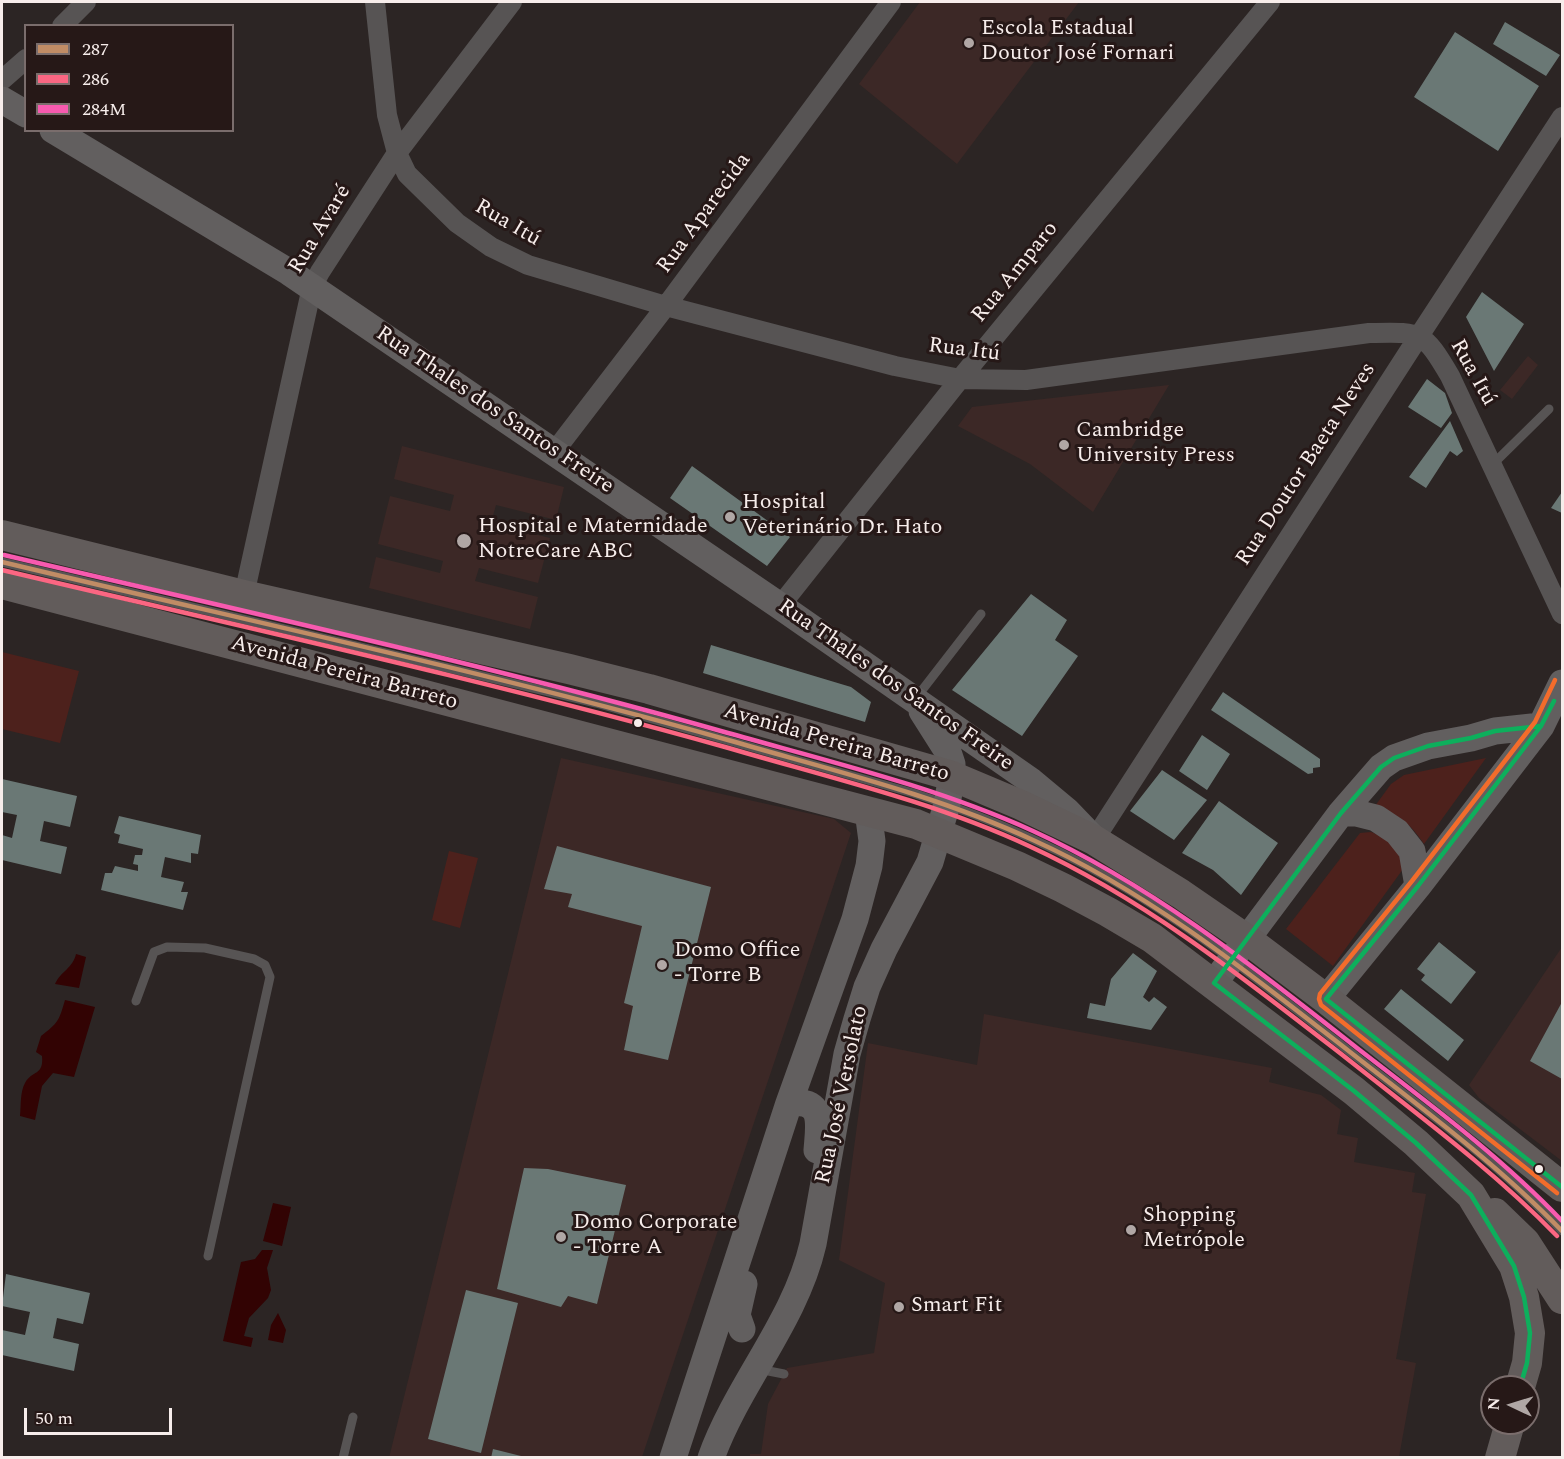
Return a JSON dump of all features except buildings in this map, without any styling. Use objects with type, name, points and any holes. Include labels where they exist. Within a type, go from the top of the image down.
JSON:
[{"type":"main road","name":"Avenida Pereira Barreto","points":[[2,535],[649,689],[950,790],[1021,805],[1094,840],[1181,894],[1238,949],[1326,999],[1563,1187]]},
{"type":"main road","name":"Avenida Pereira Barreto","points":[[2,584],[916,824],[1017,866],[1108,912],[1152,938],[1354,1090],[1416,1143],[1471,1195]]},
{"type":"main road","points":[[1471,1195],[1498,1215],[1525,1242],[1563,1299]]},
{"type":"main road","points":[[1471,1195],[1514,1266],[1524,1297],[1530,1333],[1524,1375]]},
{"type":"main road","points":[[1500,1458],[1507,1435]]},
{"type":"street","points":[[64,24],[86,2]]},
{"type":"street","name":"Rua Itú","points":[[375,2],[387,115],[397,153],[407,174],[457,223],[491,247],[528,265],[666,306],[895,366],[960,379],[1026,380],[1369,333],[1410,333],[1419,336],[1427,342],[1450,376],[1563,614]]},
{"type":"street","name":"Rua Avaré","points":[[244,594],[312,287],[397,153],[512,2]]},
{"type":"street","name":"Rua Aparecida","points":[[554,452],[666,306],[891,2]]},
{"type":"street","name":"Rua Amparo","points":[[780,606],[960,379],[1270,2]]},
{"type":"street","points":[[2,80],[24,61]]},
{"type":"street","points":[[2,100],[24,113]]},
{"type":"street","name":"Rua Doutor Baeta Neves","points":[[1094,840],[1563,117]]},
{"type":"street","name":"Rua Thales dos Santos Freire","points":[[56,132],[312,287],[780,606],[1031,781],[1067,811],[1094,840]]},
{"type":"street","points":[[1326,999],[1418,886],[1541,726],[1563,683]]},
{"type":"street","name":"Rua José Versolato","points":[[711,1458],[724,1426],[773,1338],[804,1274],[813,1244],[856,1019],[884,949],[930,862],[939,834],[950,790],[952,764],[948,752],[915,700]]},
{"type":"street","points":[[1214,983],[1372,775],[1394,758],[1428,746],[1495,731],[1541,726]]},
{"type":"street","name":"Rua José Versolato","points":[[672,1458],[729,1326],[756,1207],[789,1103],[855,919],[869,866],[872,841],[868,811]]},
{"type":"street","points":[[1341,813],[1356,813],[1376,818],[1397,832],[1412,852],[1418,886]]},
{"type":"street","points":[[789,1103],[800,1102],[812,1105],[818,1114],[814,1186],[818,1213]]},
{"type":"street","points":[[729,1326],[773,1338]]},
{"type":"lane","points":[[1492,465],[1549,409]]},
{"type":"lane","points":[[2,562],[596,703],[950,790],[1023,835],[1238,949],[1519,1188],[1563,1231]]},
{"type":"lane","points":[[915,700],[981,614]]},
{"type":"lane","points":[[136,1001],[154,952],[167,947],[205,948],[254,959],[265,965],[270,977],[208,1256]]},
{"type":"lane","points":[[756,1368],[784,1374]]},
{"type":"lane","points":[[343,1458],[353,1417]]},
{"type":"shaded area","name":"Escola Estadual Doutor José Fornari","points":[[920,2],[1079,2],[957,164],[859,84]]},
{"type":"shaded area","points":[[1528,356],[1538,365],[1512,399],[1500,390]]},
{"type":"shaded area","name":"Cambridge University Press","points":[[1169,385],[1093,512],[1030,464],[958,426],[972,407]]},
{"type":"shaded area","name":"Hospital e Maternidade NotreCare ABC","points":[[402,446],[564,487],[556,520],[496,505],[491,523],[550,538],[538,583],[479,568],[475,581],[538,597],[530,629],[369,588],[376,557],[440,573],[443,561],[378,544],[390,496],[450,511],[454,495],[394,479]]},
{"type":"shaded area","points":[[2,652],[79,671],[60,743],[2,729]]},
{"type":"shaded area","points":[[561,758],[834,819],[851,833],[642,1457],[389,1458]]},
{"type":"shaded area","points":[[1486,758],[1424,844],[1403,820],[1375,806],[1391,784],[1404,775]]},
{"type":"shaded area","points":[[1371,832],[1393,845],[1400,855],[1403,869],[1333,966],[1286,929],[1360,833]]},
{"type":"shaded area","points":[[449,851],[478,858],[460,928],[432,920]]},
{"type":"shaded area","points":[[1562,947],[1562,1161],[1479,1098],[1469,1085]]},
{"type":"shaded area","points":[[76,954],[86,957],[79,988],[55,984],[72,963]]},
{"type":"shaded area","points":[[65,1000],[95,1007],[74,1077],[53,1073],[42,1086],[35,1120],[20,1116],[23,1087],[41,1067],[42,1056],[36,1052],[41,1036],[57,1021]]},
{"type":"shaded area","name":"Shopping Metrópole","points":[[984,1014],[1272,1068],[1269,1082],[1321,1095],[1341,1110],[1337,1134],[1358,1138],[1354,1162],[1415,1173],[1412,1192],[1426,1194],[1396,1359],[1416,1363],[1399,1457],[750,1458],[750,1454],[761,1454],[768,1404],[787,1368],[874,1353],[885,1283],[839,1260],[868,1043],[977,1065]]},
{"type":"shaded area","points":[[273,1203],[291,1207],[282,1246],[263,1241]]},
{"type":"shaded area","points":[[262,1250],[273,1250],[267,1268],[271,1290],[268,1298],[249,1318],[244,1336],[253,1338],[251,1347],[223,1341],[241,1262],[255,1259]]},
{"type":"shaded area","points":[[278,1313],[286,1330],[283,1343],[268,1340],[271,1325]]},
{"type":"transit line","name":"284M","points":[[4,555],[367,640],[638,708],[883,776],[996,815],[1033,831],[1120,877],[1161,902],[1241,958],[1463,1131],[1514,1174],[1562,1221]]},
{"type":"transit line","name":"287","points":[[2,562],[457,669],[638,715],[883,784],[996,824],[1076,861],[1118,884],[1198,936],[1459,1138],[1512,1183],[1562,1231]]},
{"type":"transit line","name":"286","points":[[2,570],[364,655],[635,722],[879,791],[992,830],[1072,867],[1114,891],[1232,970],[1454,1143],[1507,1188],[1557,1236]]},
{"type":"transit line","points":[[1555,680],[1535,722],[1412,881],[1320,994],[1319,999],[1321,1005],[1557,1193]]},
{"type":"transit line","points":[[1554,701],[1541,726],[1418,886],[1326,999],[1562,1187]]},
{"type":"transit line","points":[[1524,1375],[1530,1333],[1524,1297],[1514,1266],[1471,1195],[1416,1143],[1354,1091],[1214,983],[1341,813],[1381,767],[1394,758],[1428,746],[1495,731],[1541,726]]},
{"type":"place","name":"Escola Estadual Doutor José Fornari","points":[[969,43]]},
{"type":"place","name":"Cambridge University Press","points":[[1064,445]]},
{"type":"place","name":"Hospital Veterinário Dr. Hato","points":[[730,517]]},
{"type":"place","name":"Hospital e Maternidade NotreCare ABC","points":[[464,541]]},
{"type":"place","name":"Domo Office - Torre B","points":[[662,965]]},
{"type":"place","name":"Shopping Metrópole","points":[[1131,1230]]},
{"type":"place","name":"Domo Corporate - Torre A","points":[[561,1237]]},
{"type":"place","name":"Smart Fit","points":[[899,1307]]}]
